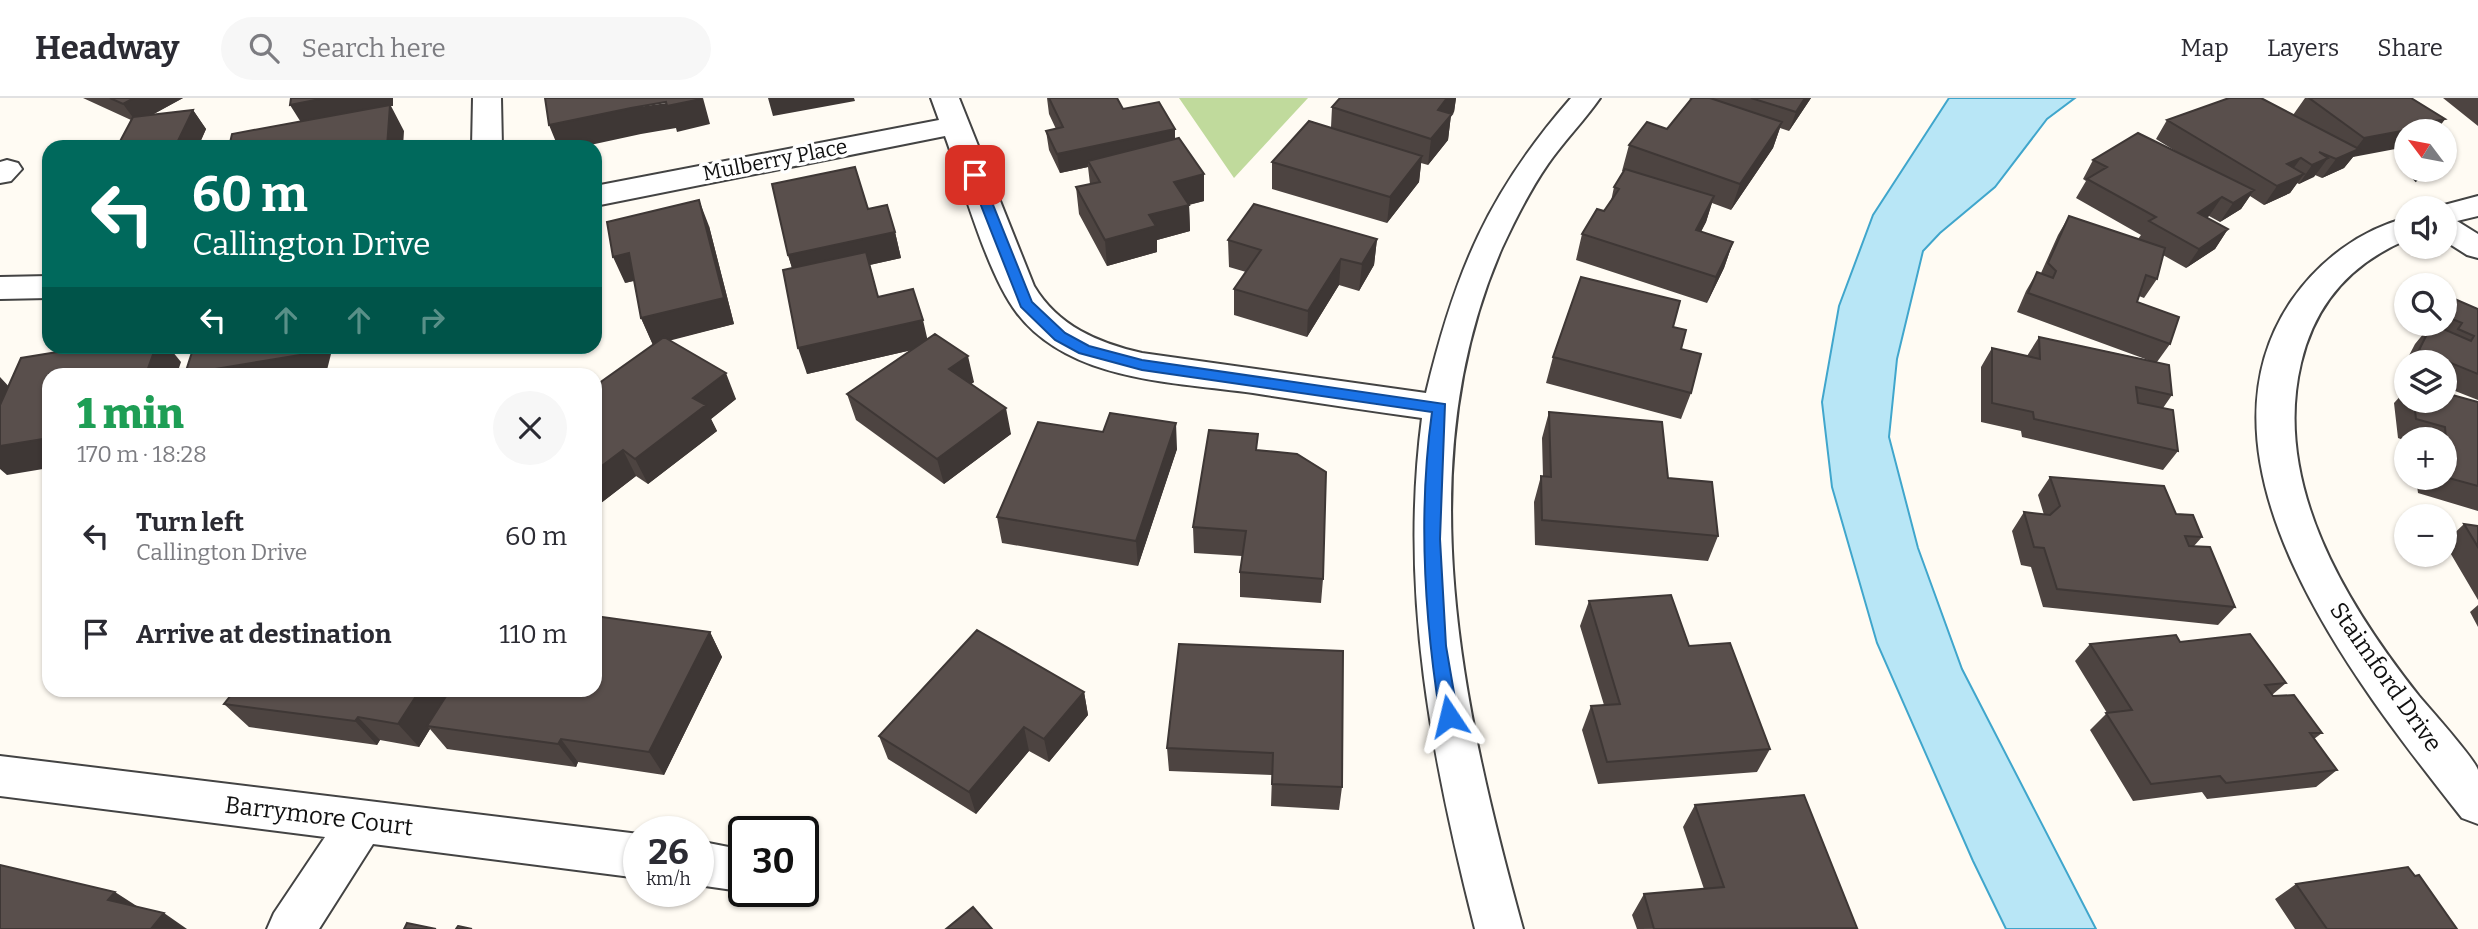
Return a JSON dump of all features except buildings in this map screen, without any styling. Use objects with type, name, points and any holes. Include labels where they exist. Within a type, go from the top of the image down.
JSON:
[{"type":"street","points":[[487,98],[487,140]]},
{"type":"street","points":[[1499,929],[1458,769],[1438,646],[1432,539],[1435,445],[1458,324],[1490,240],[1521,181],[1586,98]]},
{"type":"street","points":[[950,111],[1017,286],[1026,304],[1060,336],[1094,352],[1142,365],[1440,408]]},
{"type":"street","name":"Mulberry Place","points":[[602,194],[950,111]]},
{"type":"street","points":[[2457,211],[2478,206]]},
{"type":"street","name":"Staimford Drive","points":[[2394,234],[2350,258],[2315,292],[2299,315],[2279,366],[2274,420],[2279,462],[2298,530],[2336,609],[2372,665],[2478,803]]},
{"type":"street","points":[[2457,235],[2478,248]]},
{"type":"street","points":[[0,288],[42,287]]},
{"type":"street","name":"Barrymore Court","points":[[0,776],[623,854]]},
{"type":"street","points":[[291,929],[362,821]]},
{"type":"green space","points":[[1179,98],[1308,98],[1234,178]]},
{"type":"water","points":[[1949,98],[2075,98],[2047,119],[1995,187],[1940,233],[1923,251],[1897,359],[1889,437],[1918,548],[1962,669],[2096,929],[2006,929],[1973,861],[1877,643],[1832,487],[1822,402],[1839,306],[1873,215]]},
{"type":"route","points":[[975,175],[1026,304],[1060,336],[1084,349],[1112,359],[1142,365],[1440,408],[1435,445],[1432,539],[1438,646],[1449,716]]}]
